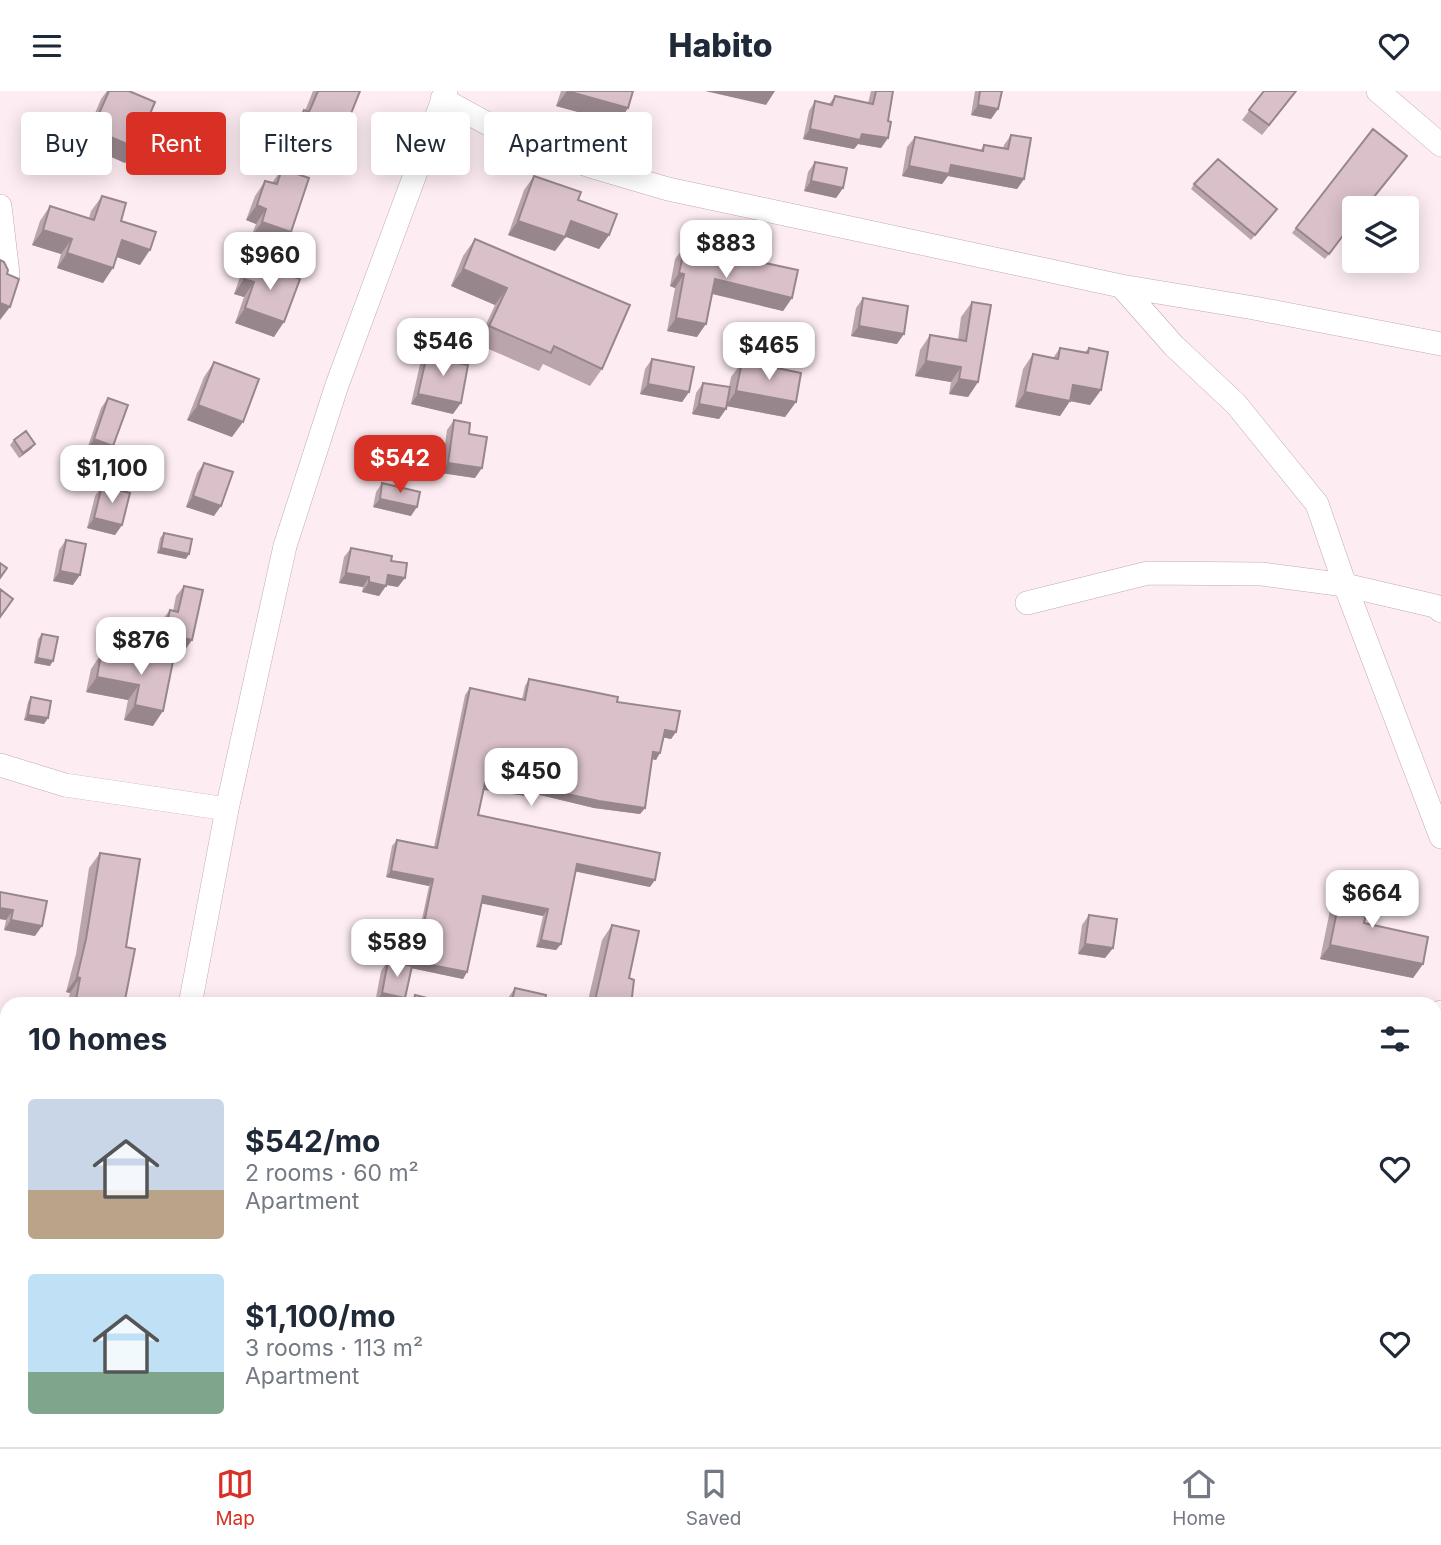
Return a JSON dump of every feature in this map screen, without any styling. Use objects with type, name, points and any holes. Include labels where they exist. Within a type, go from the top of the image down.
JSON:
[{"type":"street","points":[[1378,91],[1441,145]]},
{"type":"street","points":[[192,997],[227,809],[285,545],[337,385],[444,95],[514,138],[590,166],[668,189],[1121,286],[1441,344]]},
{"type":"street","points":[[0,206],[8,274]]},
{"type":"street","points":[[1121,286],[1174,346],[1236,404],[1317,504],[1441,837]]},
{"type":"street","points":[[1027,603],[1148,573],[1262,574],[1345,585],[1435,606],[1441,611]]},
{"type":"street","points":[[0,765],[65,785],[227,809]]},
{"type":"building","points":[[109,91],[129,91],[155,102],[151,112],[126,112],[126,144],[112,138],[112,112],[100,112]]},
{"type":"building","points":[[318,91],[360,91],[352,112],[309,112]]},
{"type":"building","points":[[567,91],[633,91],[628,108]]},
{"type":"building","points":[[876,91],[893,91],[888,138],[862,134],[860,140],[810,129],[815,101],[832,105],[835,96],[873,104]]},
{"type":"building","points":[[980,91],[1002,91],[998,109],[978,105]]},
{"type":"building","points":[[1264,91],[1296,91],[1269,125],[1249,110]]},
{"type":"building","points":[[1373,129],[1407,156],[1375,196],[1342,196],[1342,237],[1329,254],[1296,228]]},
{"type":"building","points":[[1011,135],[1031,138],[1024,179],[951,165],[949,174],[909,166],[915,137],[983,151],[984,145],[1008,149]]},
{"type":"building","points":[[1218,159],[1277,209],[1255,235],[1194,184]]},
{"type":"building","points":[[815,162],[847,168],[843,188],[811,181]]},
{"type":"building","points":[[280,175],[309,178],[291,232],[262,222],[266,209],[257,205],[265,181],[277,184]]},
{"type":"building","points":[[534,176],[581,192],[578,200],[617,214],[609,235],[571,221],[565,237],[518,221]]},
{"type":"building","points":[[102,196],[126,203],[121,221],[156,232],[150,250],[122,240],[113,268],[67,253],[72,239],[43,230],[50,206],[94,220]]},
{"type":"building","points":[[475,239],[630,305],[602,369],[554,346],[551,353],[489,326],[507,288],[463,269]]},
{"type":"building","points":[[685,246],[798,270],[792,298],[715,279],[706,324],[676,318],[684,274],[679,273]]},
{"type":"building","points":[[0,260],[8,270],[7,274],[19,279],[10,307],[0,303]]},
{"type":"building","points":[[250,262],[300,279],[284,322],[245,308],[254,282],[244,279]]},
{"type":"building","points":[[863,298],[908,306],[904,334],[859,326]]},
{"type":"building","points":[[972,302],[991,305],[978,382],[959,379],[961,367],[926,361],[930,335],[966,341]]},
{"type":"building","points":[[1060,348],[1088,353],[1089,348],[1108,352],[1101,390],[1073,385],[1070,401],[1025,392],[1033,354],[1058,359]]},
{"type":"building","points":[[428,350],[444,353],[443,360],[468,365],[461,403],[418,394]]},
{"type":"building","points":[[652,359],[694,367],[689,392],[648,384]]},
{"type":"building","points":[[214,362],[259,379],[243,422],[198,405]]},
{"type":"building","points":[[742,362],[801,373],[796,402],[736,391]]},
{"type":"building","points":[[703,383],[730,387],[726,409],[699,404]]},
{"type":"building","points":[[108,398],[128,405],[113,446],[94,439]]},
{"type":"building","points":[[454,420],[470,423],[469,434],[487,437],[482,468],[448,463]]},
{"type":"building","points":[[26,431],[35,444],[23,453],[14,440]]},
{"type":"building","points":[[204,463],[233,472],[221,506],[193,496]]},
{"type":"building","points":[[382,483],[420,492],[417,507],[380,499]]},
{"type":"building","points":[[102,486],[130,493],[122,525],[94,518]]},
{"type":"building","points":[[164,533],[192,539],[189,554],[161,548]]},
{"type":"building","points":[[66,540],[86,544],[80,575],[60,571]]},
{"type":"building","points":[[351,548],[392,556],[391,561],[407,563],[405,578],[388,575],[386,586],[369,582],[369,577],[346,573]]},
{"type":"building","points":[[0,563],[7,568],[0,578]]},
{"type":"building","points":[[184,586],[203,590],[192,640],[164,634],[170,610],[178,612]]},
{"type":"building","points":[[0,589],[13,599],[0,617]]},
{"type":"building","points":[[42,634],[58,637],[53,661],[37,658]]},
{"type":"building","points":[[149,651],[174,656],[163,711],[135,705],[139,685],[97,677],[101,654],[147,663]]},
{"type":"building","points":[[529,679],[618,697],[617,702],[680,711],[676,732],[665,730],[660,753],[653,752],[645,808],[539,788],[539,791],[485,783],[478,815],[660,853],[655,880],[577,864],[561,944],[541,940],[548,909],[483,896],[467,972],[416,962],[433,879],[391,871],[397,840],[437,848],[470,688],[525,700]]},
{"type":"building","points":[[31,697],[51,701],[48,718],[28,715]]},
{"type":"building","points":[[100,853],[140,859],[126,947],[135,949],[126,997],[76,997],[80,978],[77,977]]},
{"type":"building","points":[[1343,882],[1372,889],[1364,923],[1428,937],[1423,964],[1330,945]]},
{"type":"building","points":[[0,892],[47,901],[42,926],[11,920],[13,910],[0,908]]},
{"type":"building","points":[[1089,915],[1117,919],[1113,948],[1085,944]]},
{"type":"building","points":[[612,925],[639,931],[629,978],[634,980],[632,997],[596,997]]},
{"type":"building","points":[[388,961],[412,966],[405,997],[382,993]]},
{"type":"building","points":[[515,988],[546,995],[546,997],[513,997]]}]
